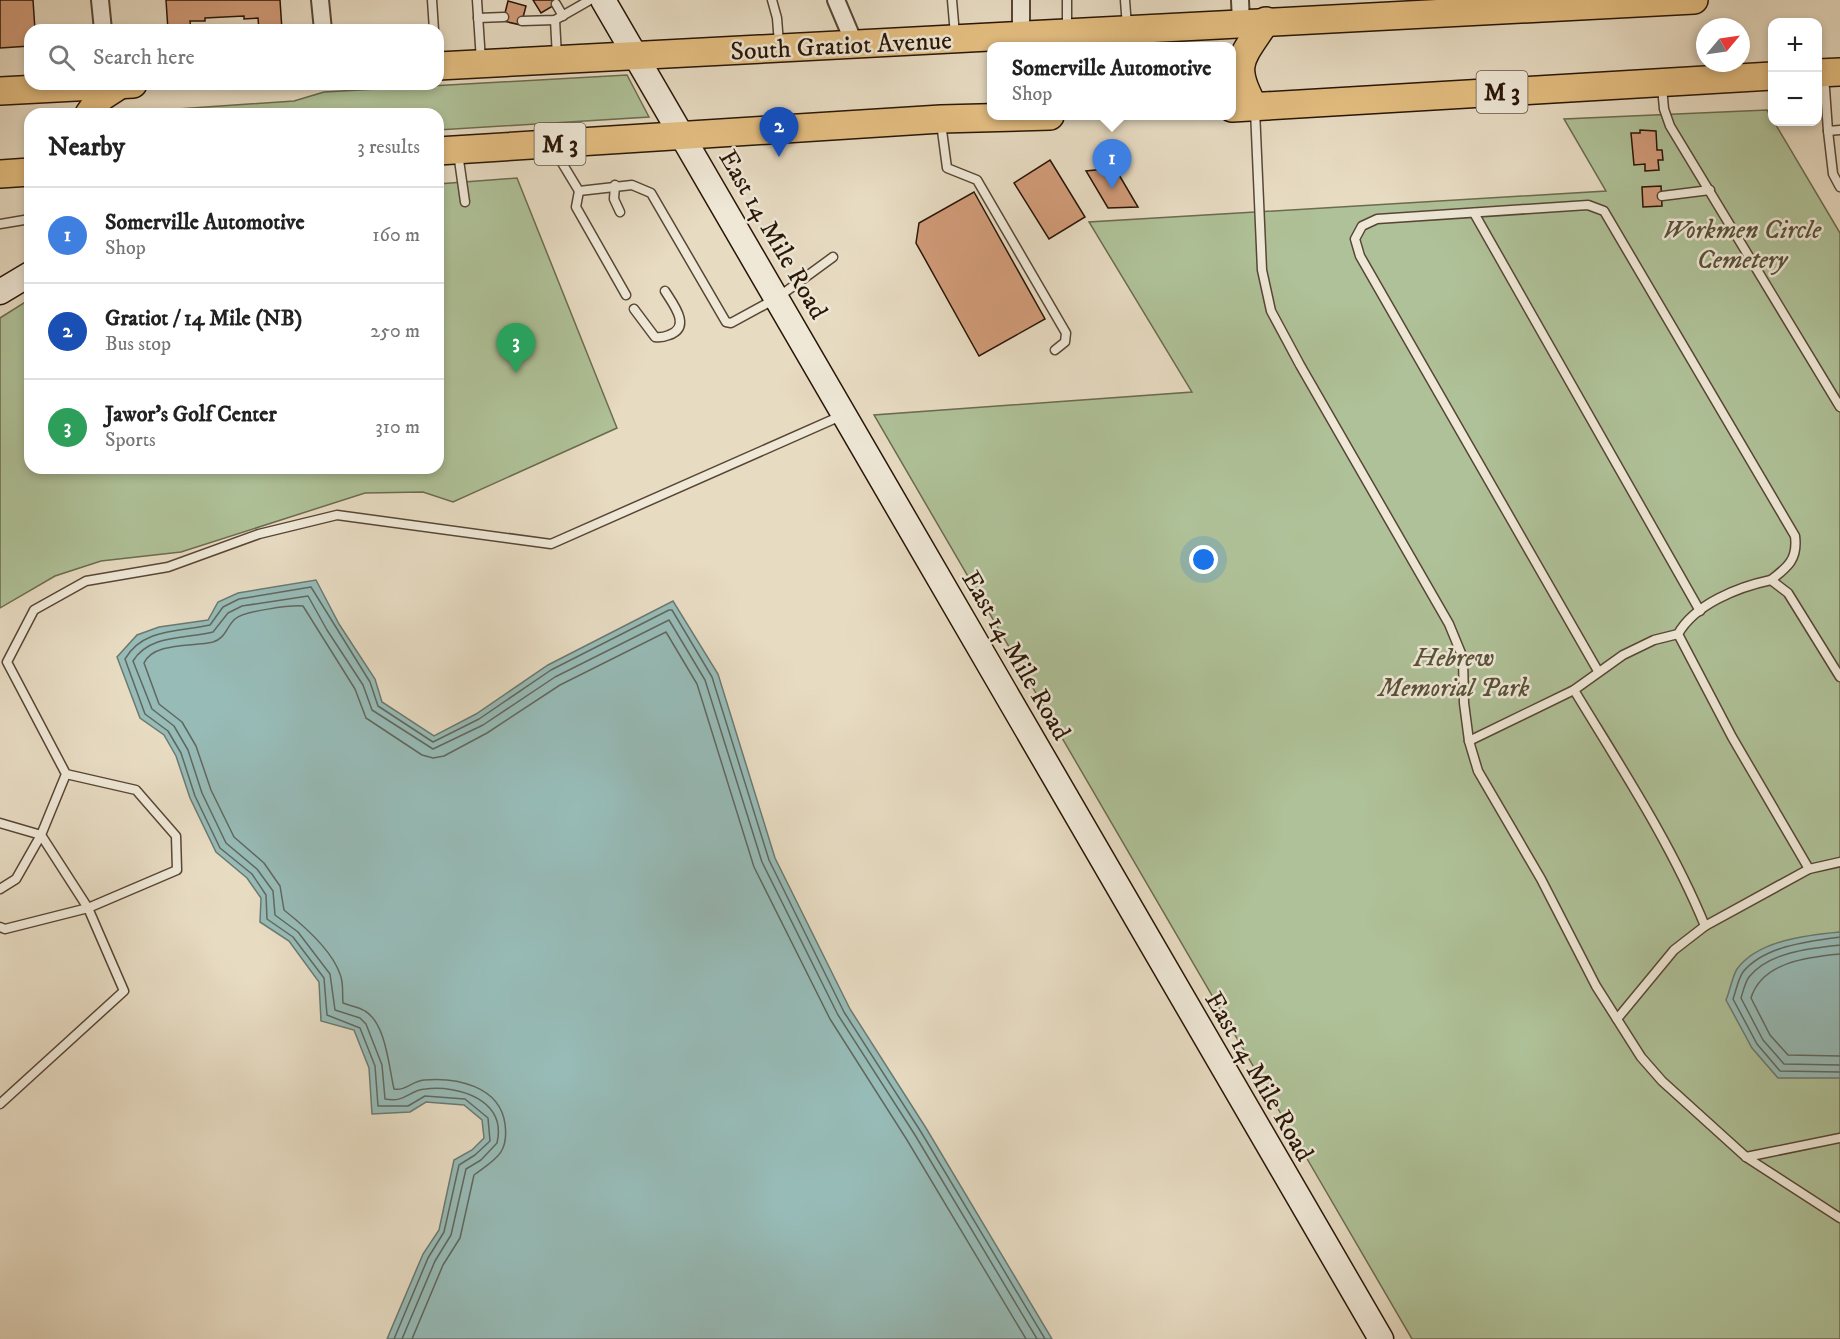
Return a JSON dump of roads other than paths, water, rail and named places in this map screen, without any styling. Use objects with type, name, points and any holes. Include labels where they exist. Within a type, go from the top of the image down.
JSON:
[{"type":"main road","name":"East 14 Mile Road","points":[[603,0],[846,414],[1073,812],[1382,1339]]},
{"type":"main road","name":"South Gratiot Avenue","points":[[444,66],[1021,36],[1087,37],[1249,15],[1474,5],[1694,0]]},
{"type":"main road","points":[[1243,107],[1239,73],[1247,50],[1249,15]]},
{"type":"main road","name":"M 3","points":[[1243,107],[1768,76]]},
{"type":"main road","points":[[0,91],[24,90]]},
{"type":"main road","points":[[93,108],[109,90]]},
{"type":"main road","name":"M 3","points":[[448,150],[987,118]]},
{"type":"main road","points":[[0,174],[24,172]]},
{"type":"main road","points":[[0,292],[24,278]]},
{"type":"street","points":[[100,0],[102,24]]},
{"type":"street","points":[[320,0],[322,24]]},
{"type":"street","points":[[836,0],[855,45]]},
{"type":"street","points":[[1021,0],[1021,36]]},
{"type":"lane","points":[[432,0],[434,24]]},
{"type":"lane","points":[[477,0],[481,64]]},
{"type":"lane","points":[[522,21],[556,19],[590,0]]},
{"type":"lane","points":[[772,0],[777,18],[779,49]]},
{"type":"lane","points":[[952,0],[955,39]]},
{"type":"lane","points":[[1066,0],[1087,37]]},
{"type":"lane","points":[[1125,0],[1127,30]]},
{"type":"lane","points":[[556,4],[557,60]]},
{"type":"lane","points":[[544,11],[556,19]]},
{"type":"lane","points":[[478,18],[504,17]]},
{"type":"lane","points":[[1827,73],[1828,131],[1833,174],[1840,187]]},
{"type":"lane","points":[[1661,83],[1664,109],[1670,126],[1840,407]]},
{"type":"lane","points":[[1243,107],[1262,270],[1271,311],[1449,624],[1463,658],[1464,703],[1469,741],[1478,771],[1541,879],[1596,986],[1641,1057],[1662,1081],[1746,1157],[1840,1218]]},
{"type":"lane","points":[[941,120],[947,168],[977,180],[1066,333],[1065,342],[1055,350]]},
{"type":"lane","points":[[1828,131],[1840,130]]},
{"type":"lane","points":[[551,145],[579,191],[576,207],[626,296]]},
{"type":"lane","points":[[448,150],[465,202]]},
{"type":"lane","points":[[579,191],[615,185],[632,185],[651,193],[726,322],[731,323],[777,298],[833,257]]},
{"type":"lane","points":[[615,185],[614,199],[620,212]]},
{"type":"lane","points":[[1662,196],[1710,190]]},
{"type":"lane","points":[[1469,741],[1574,690],[1598,671],[1644,645],[1678,634],[1686,620],[1747,585],[1770,580],[1785,569],[1797,551],[1795,536],[1604,211],[1588,205],[1377,219],[1362,226],[1355,238],[1360,256],[1598,671]]},
{"type":"lane","points":[[1474,213],[1700,611]]},
{"type":"lane","points":[[0,224],[24,220]]},
{"type":"lane","points":[[634,309],[655,337],[674,333],[680,328],[681,321],[665,291]]},
{"type":"lane","points":[[0,927],[5,929],[88,908],[177,870],[176,836],[136,790],[66,774],[4,665],[34,610],[86,581],[168,567],[259,534],[337,515],[551,544],[846,414]]},
{"type":"lane","points":[[1770,580],[1788,593],[1840,677]]},
{"type":"lane","points":[[1678,634],[1732,737],[1809,869]]},
{"type":"lane","points":[[1574,690],[1636,793],[1692,896],[1704,926]]},
{"type":"lane","points":[[0,889],[16,879],[41,835],[66,774]]},
{"type":"lane","points":[[0,823],[41,835],[88,908],[124,991],[0,1104]]},
{"type":"lane","points":[[1617,1019],[1674,950],[1704,926],[1809,869],[1840,862]]},
{"type":"lane","points":[[1746,1157],[1840,1137]]},
{"type":"water","points":[[316,580],[339,624],[375,679],[382,702],[434,736],[476,714],[548,665],[673,601],[718,674],[775,858],[850,1009],[926,1128],[1052,1339],[387,1339],[423,1254],[439,1230],[454,1160],[472,1150],[484,1138],[482,1120],[464,1105],[426,1102],[410,1112],[372,1114],[369,1068],[354,1030],[321,1021],[319,982],[289,941],[260,922],[261,898],[247,878],[216,852],[190,798],[176,756],[164,735],[140,718],[117,657],[137,635],[159,627],[208,620],[218,602],[238,593]]},
{"type":"water","points":[[1840,932],[1840,1078],[1778,1078],[1752,1048],[1726,1000],[1735,972],[1746,959],[1770,945],[1799,937]]},
{"type":"place","name":"Gratiot / 14 Mile (NB)","points":[[779,157]]},
{"type":"place","name":"Somerville Automotive","points":[[1112,189]]},
{"type":"place","name":"Jawor's Golf Center","points":[[516,373]]},
{"type":"park label","name":"Workmen Circle Cemetery","points":[[1742,244]]},
{"type":"park label","name":"Hebrew Memorial Park","points":[[1454,672]]}]
